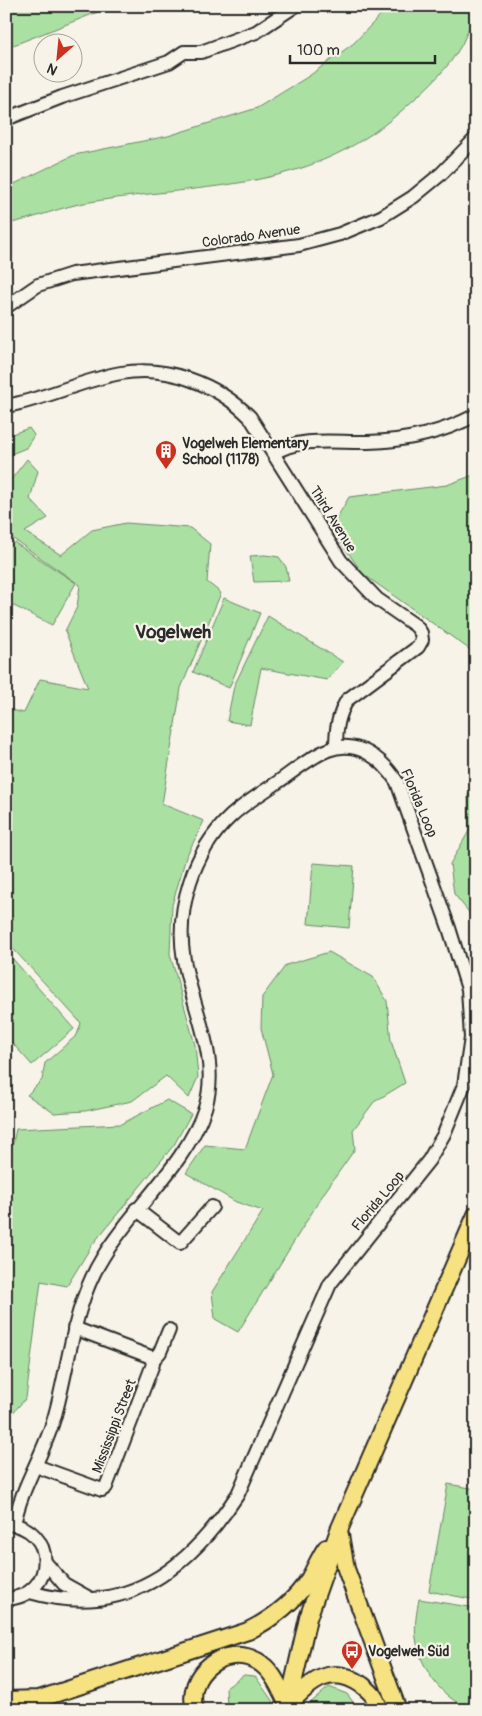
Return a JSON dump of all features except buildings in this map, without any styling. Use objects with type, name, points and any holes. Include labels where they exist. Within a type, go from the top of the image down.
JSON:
[{"type":"main road","points":[[287,1707],[308,1618],[339,1530],[476,1215]]},
{"type":"main road","points":[[6,1701],[34,1700],[50,1696],[248,1631],[266,1622],[302,1589],[318,1559],[339,1530]]},
{"type":"main road","points":[[339,1530],[341,1553],[346,1569],[398,1710]]},
{"type":"main road","points":[[195,1710],[193,1692],[201,1674],[214,1661],[230,1656],[250,1658],[266,1668],[287,1707]]},
{"type":"main road","points":[[287,1707],[311,1683],[327,1675],[336,1674],[355,1680],[372,1693],[379,1710]]},
{"type":"main road","points":[[6,1701],[49,1710]]},
{"type":"street","points":[[6,119],[62,97],[168,62],[184,52],[201,52],[232,43],[256,32],[295,6]]},
{"type":"street","name":"Colorado Avenue","points":[[6,307],[38,285],[72,274],[299,245],[354,229],[381,217],[418,194],[452,164],[476,138]]},
{"type":"street","name":"Third Avenue","points":[[6,406],[31,401],[119,374],[138,371],[169,374],[197,382],[233,402],[256,425],[326,538],[351,574],[377,599],[416,626],[421,633],[422,640],[418,647],[347,700],[336,726],[336,747]]},
{"type":"street","points":[[274,453],[284,447],[310,441],[368,442],[413,438],[430,434],[476,415]]},
{"type":"street","points":[[6,1599],[15,1599],[30,1592],[38,1584],[44,1573],[45,1562],[41,1545],[30,1532],[10,1525],[36,1466],[55,1416],[74,1328],[84,1294],[92,1275],[136,1209],[186,1146],[205,1108],[210,1074],[208,1056],[184,959],[181,938],[181,918],[192,879],[211,842],[229,818],[306,762],[336,747]]},
{"type":"street","name":"Florida Loop","points":[[30,1592],[64,1600],[96,1600],[118,1596],[141,1588],[193,1552],[218,1525],[238,1494],[330,1284],[429,1160],[444,1134],[464,1085],[471,1038],[468,989],[450,928],[404,799],[387,766],[375,756],[353,748],[336,747]]},
{"type":"street","points":[[136,1209],[180,1243],[212,1207]]},
{"type":"street","points":[[74,1328],[153,1360]]},
{"type":"street","name":"Mississippi Street","points":[[36,1466],[98,1490],[106,1487],[153,1360],[160,1352],[169,1330]]},
{"type":"street","points":[[45,1562],[64,1584],[81,1595],[96,1600]]},
{"type":"green space","points":[[6,6],[113,6],[47,32],[32,32],[32,38],[6,48]]},
{"type":"green space","points":[[389,6],[476,6],[476,9],[462,44],[451,61],[409,104],[373,133],[336,154],[298,169],[259,179],[219,186],[90,202],[6,224],[6,188],[74,155],[168,136],[257,108],[309,76],[354,43]]},
{"type":"green space","points":[[29,428],[34,435],[26,448],[6,456],[6,436]]},
{"type":"green space","points":[[27,459],[38,471],[30,499],[48,518],[25,532],[61,555],[92,530],[126,523],[190,528],[210,544],[207,582],[221,593],[181,688],[162,804],[204,821],[186,857],[172,905],[170,954],[195,1045],[198,1077],[189,1098],[166,1076],[132,1101],[85,1111],[54,1113],[27,1095],[42,1080],[45,1063],[77,1035],[81,1023],[6,941],[6,709],[24,713],[40,679],[88,688],[65,631],[77,607],[80,585],[6,534],[6,486]]},
{"type":"green space","points":[[476,474],[476,654],[363,574],[331,528],[349,497],[447,485]]},
{"type":"green space","points":[[6,537],[76,583],[52,625],[6,602]]},
{"type":"green space","points":[[265,555],[279,557],[286,567],[289,581],[254,582],[250,556]]},
{"type":"green space","points":[[224,598],[260,613],[229,688],[193,672]]},
{"type":"green space","points":[[268,616],[343,662],[327,680],[261,668],[250,725],[227,721],[234,686]]},
{"type":"green space","points":[[468,793],[476,795],[476,921],[454,894],[450,864],[469,831]]},
{"type":"green space","points":[[313,863],[354,866],[349,928],[308,924]]},
{"type":"green space","points":[[6,951],[74,1029],[32,1065],[6,1036]]},
{"type":"green space","points":[[329,952],[373,977],[387,1001],[391,1041],[405,1083],[374,1102],[353,1130],[355,1149],[324,1193],[238,1332],[215,1319],[212,1292],[263,1211],[236,1202],[186,1173],[205,1145],[245,1149],[273,1074],[261,1028],[262,997],[286,965]]},
{"type":"green space","points":[[167,1100],[191,1114],[174,1145],[92,1245],[67,1286],[41,1281],[26,1398],[10,1416],[6,1440],[6,1151],[13,1143],[16,1129],[121,1124]]},
{"type":"green space","points":[[448,1484],[476,1489],[476,1600],[429,1591]]},
{"type":"green space","points":[[419,1599],[476,1608],[476,1710],[454,1700],[444,1692],[428,1673],[418,1650],[415,1633]]},
{"type":"green space","points":[[244,1675],[255,1676],[273,1702],[271,1710],[230,1710],[227,1707],[226,1688]]},
{"type":"green space","points":[[329,1687],[347,1694],[359,1710],[308,1710],[308,1705]]},
{"type":"place","name":"Vogelweh Elementary School (1178)","points":[[166,470]]},
{"type":"place","name":"Vogelweh Süd","points":[[352,1670]]},
{"type":"district","name":"Vogelweh","points":[[173,632]]}]
